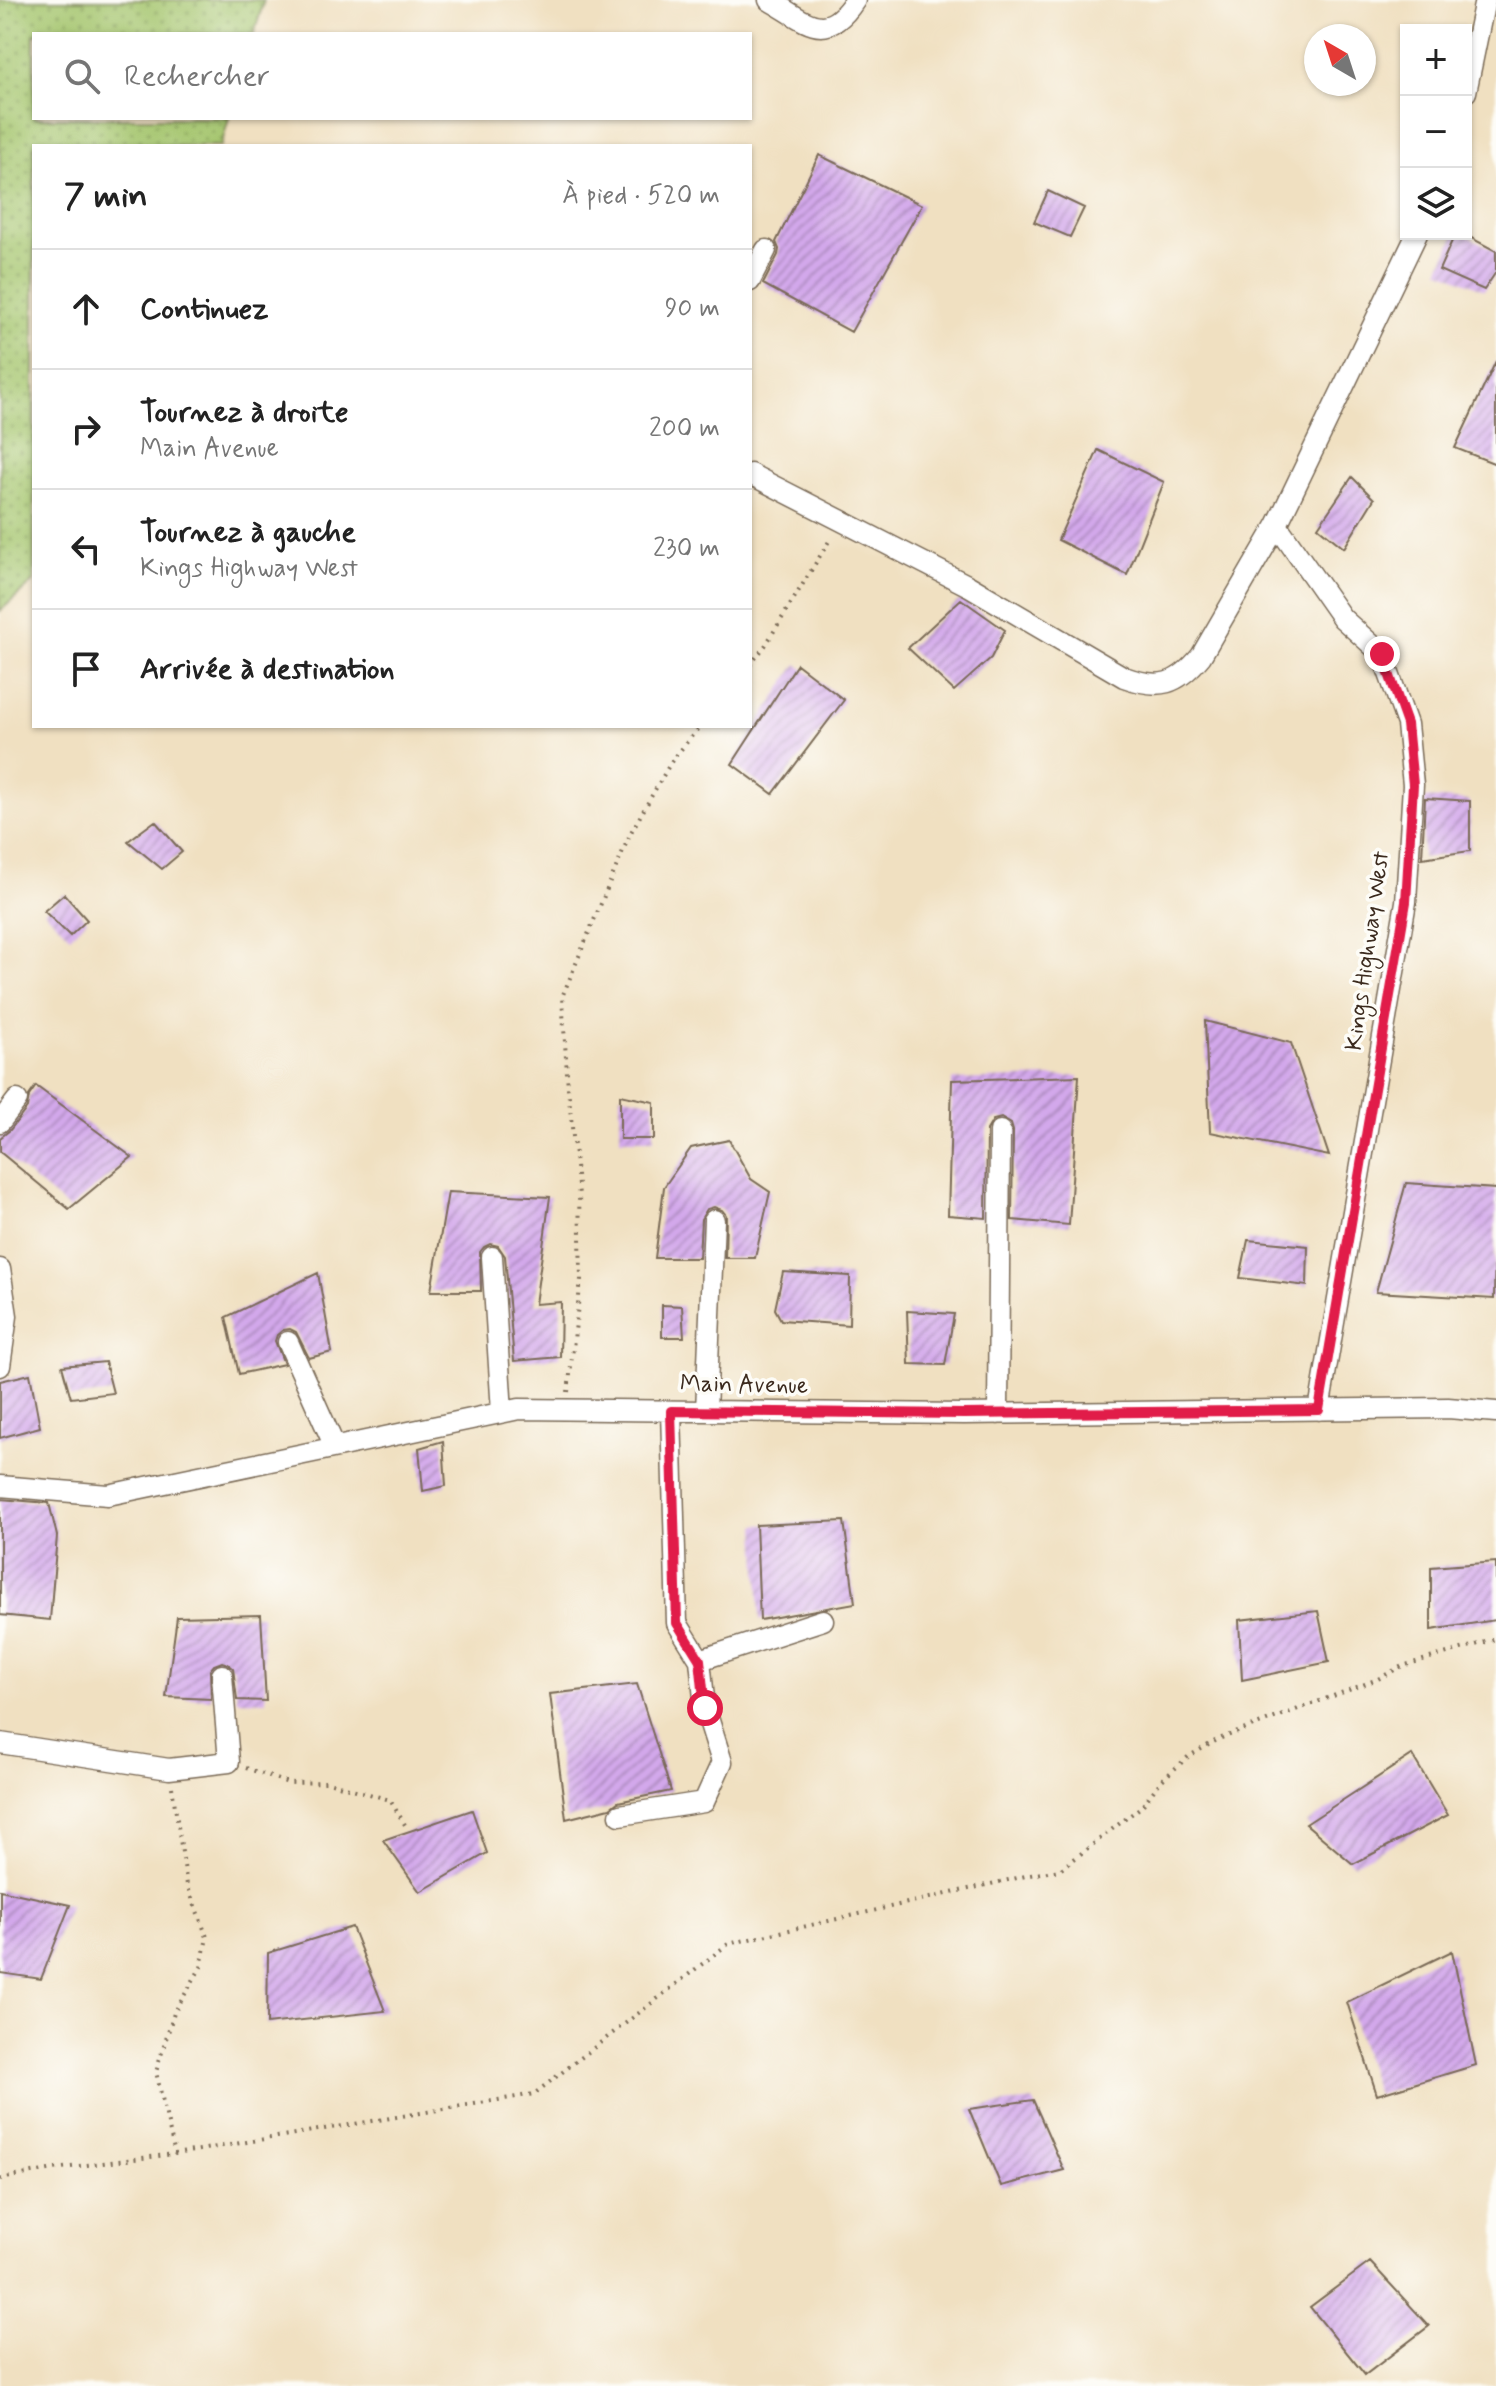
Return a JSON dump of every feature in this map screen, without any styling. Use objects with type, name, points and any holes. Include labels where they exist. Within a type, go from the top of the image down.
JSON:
[{"type":"street","points":[[769,0],[815,26],[826,27],[843,18],[855,0]]},
{"type":"street","points":[[1472,63],[1485,0]]},
{"type":"street","points":[[752,475],[969,586],[1124,677],[1146,685],[1167,684],[1186,673],[1201,656],[1277,525],[1414,240]]},
{"type":"street","points":[[752,277],[766,250]]},
{"type":"street","name":"Kings Highway West","points":[[1277,525],[1342,618],[1382,654],[1407,724],[1413,785],[1406,902],[1319,1410]]},
{"type":"street","points":[[0,1122],[17,1100]]},
{"type":"street","points":[[998,1414],[1000,1131]]},
{"type":"street","points":[[706,1411],[714,1220]]},
{"type":"street","points":[[492,1257],[502,1412]]},
{"type":"street","points":[[0,1269],[7,1316],[0,1366]]},
{"type":"street","points":[[288,1342],[335,1447]]},
{"type":"street","name":"Main Avenue","points":[[0,1486],[108,1495],[519,1409],[998,1414],[1448,1408],[1496,1412]]},
{"type":"street","points":[[620,1815],[704,1802],[722,1762],[705,1708],[700,1660],[677,1623],[671,1411]]},
{"type":"street","points":[[700,1660],[823,1620]]},
{"type":"street","points":[[0,1743],[169,1769],[229,1762],[222,1675]]},
{"type":"path","points":[[752,662],[842,522]]},
{"type":"path","points":[[566,1409],[581,1279],[579,1195],[562,997],[630,834],[671,762],[698,728]]},
{"type":"path","points":[[0,2179],[175,2154],[534,2094],[728,1944],[1060,1870],[1142,1806],[1161,1781],[1189,1756],[1219,1739],[1378,1679],[1402,1666],[1496,1639]]},
{"type":"path","points":[[229,1762],[288,1783],[328,1782],[390,1800],[407,1828]]},
{"type":"path","points":[[169,1769],[187,1885],[207,1937],[201,1967],[174,2013],[156,2072],[175,2154]]},
{"type":"green space","points":[[0,0],[264,0],[255,32],[32,32],[32,120],[228,120],[222,144],[32,144],[32,583],[0,611]]},
{"type":"building","points":[[819,155],[922,205],[851,332],[763,284],[778,255],[776,242]]},
{"type":"building","points":[[1048,191],[1084,208],[1070,237],[1034,222]]},
{"type":"building","points":[[1472,238],[1496,251],[1496,272],[1484,290],[1439,270],[1452,240]]},
{"type":"building","points":[[1496,361],[1496,464],[1455,448]]},
{"type":"building","points":[[1098,450],[1164,482],[1127,575],[1058,540]]},
{"type":"building","points":[[1352,477],[1374,499],[1344,548],[1318,527]]},
{"type":"building","points":[[961,599],[1005,630],[991,658],[954,691],[908,648]]},
{"type":"building","points":[[797,664],[844,700],[773,794],[732,764]]},
{"type":"building","points":[[1425,798],[1470,801],[1470,851],[1422,858]]},
{"type":"building","points":[[155,821],[182,852],[162,869],[128,841]]},
{"type":"building","points":[[64,894],[87,920],[70,936],[44,911]]},
{"type":"building","points":[[1205,1021],[1291,1043],[1329,1156],[1210,1132]]},
{"type":"building","points":[[1079,1076],[1069,1225],[1012,1220],[1013,1131],[1011,1124],[1001,1118],[993,1120],[987,1130],[986,1218],[948,1215],[952,1080]]},
{"type":"building","points":[[36,1086],[132,1157],[69,1209],[0,1152],[0,1138],[27,1108],[29,1096]]},
{"type":"building","points":[[620,1095],[654,1102],[654,1139],[620,1139]]},
{"type":"building","points":[[729,1140],[751,1179],[770,1192],[755,1258],[725,1258],[726,1215],[714,1207],[707,1209],[701,1219],[699,1258],[655,1258],[664,1187],[691,1148]]},
{"type":"building","points":[[1406,1183],[1496,1189],[1494,1299],[1376,1292]]},
{"type":"building","points":[[448,1192],[550,1197],[535,1304],[561,1302],[560,1357],[514,1361],[505,1256],[498,1246],[490,1244],[480,1252],[481,1291],[431,1291]]},
{"type":"building","points":[[1248,1240],[1308,1246],[1307,1286],[1240,1278]]},
{"type":"building","points":[[783,1272],[850,1276],[849,1325],[781,1320],[775,1309]]},
{"type":"building","points":[[318,1273],[332,1352],[309,1358],[296,1332],[283,1330],[275,1341],[284,1364],[239,1374],[226,1317]]},
{"type":"building","points":[[662,1305],[682,1306],[684,1337],[662,1337]]},
{"type":"building","points":[[907,1311],[954,1314],[945,1365],[909,1364]]},
{"type":"building","points":[[105,1362],[113,1393],[71,1398],[62,1366]]},
{"type":"building","points":[[30,1374],[40,1427],[0,1438],[0,1381]]},
{"type":"building","points":[[443,1441],[446,1486],[423,1491],[419,1448]]},
{"type":"building","points":[[0,1499],[49,1503],[57,1536],[50,1620],[0,1615]]},
{"type":"building","points":[[844,1521],[855,1603],[760,1620],[756,1525]]},
{"type":"building","points":[[1496,1562],[1496,1620],[1431,1630],[1431,1567]]},
{"type":"building","points":[[1318,1611],[1329,1662],[1242,1680],[1239,1620]]},
{"type":"building","points":[[261,1615],[266,1701],[237,1700],[233,1668],[222,1662],[210,1670],[211,1699],[166,1697],[177,1617]]},
{"type":"building","points":[[637,1684],[671,1791],[618,1802],[610,1808],[566,1819],[550,1694]]},
{"type":"building","points":[[1412,1755],[1448,1815],[1353,1864],[1306,1824]]},
{"type":"building","points":[[472,1810],[487,1853],[420,1892],[383,1840]]},
{"type":"building","points":[[0,1890],[70,1905],[41,1979],[0,1973]]},
{"type":"building","points":[[352,1927],[385,2011],[267,2024],[268,1953]]},
{"type":"building","points":[[1452,1951],[1476,2065],[1377,2095],[1347,2002]]},
{"type":"building","points":[[1033,2100],[1064,2170],[1001,2186],[969,2109]]},
{"type":"building","points":[[1370,2262],[1429,2326],[1365,2375],[1310,2307]]},
{"type":"route","points":[[705,1708],[700,1660],[677,1623],[671,1411],[964,1414],[1319,1410],[1406,902],[1413,785],[1407,724],[1382,654]]}]
